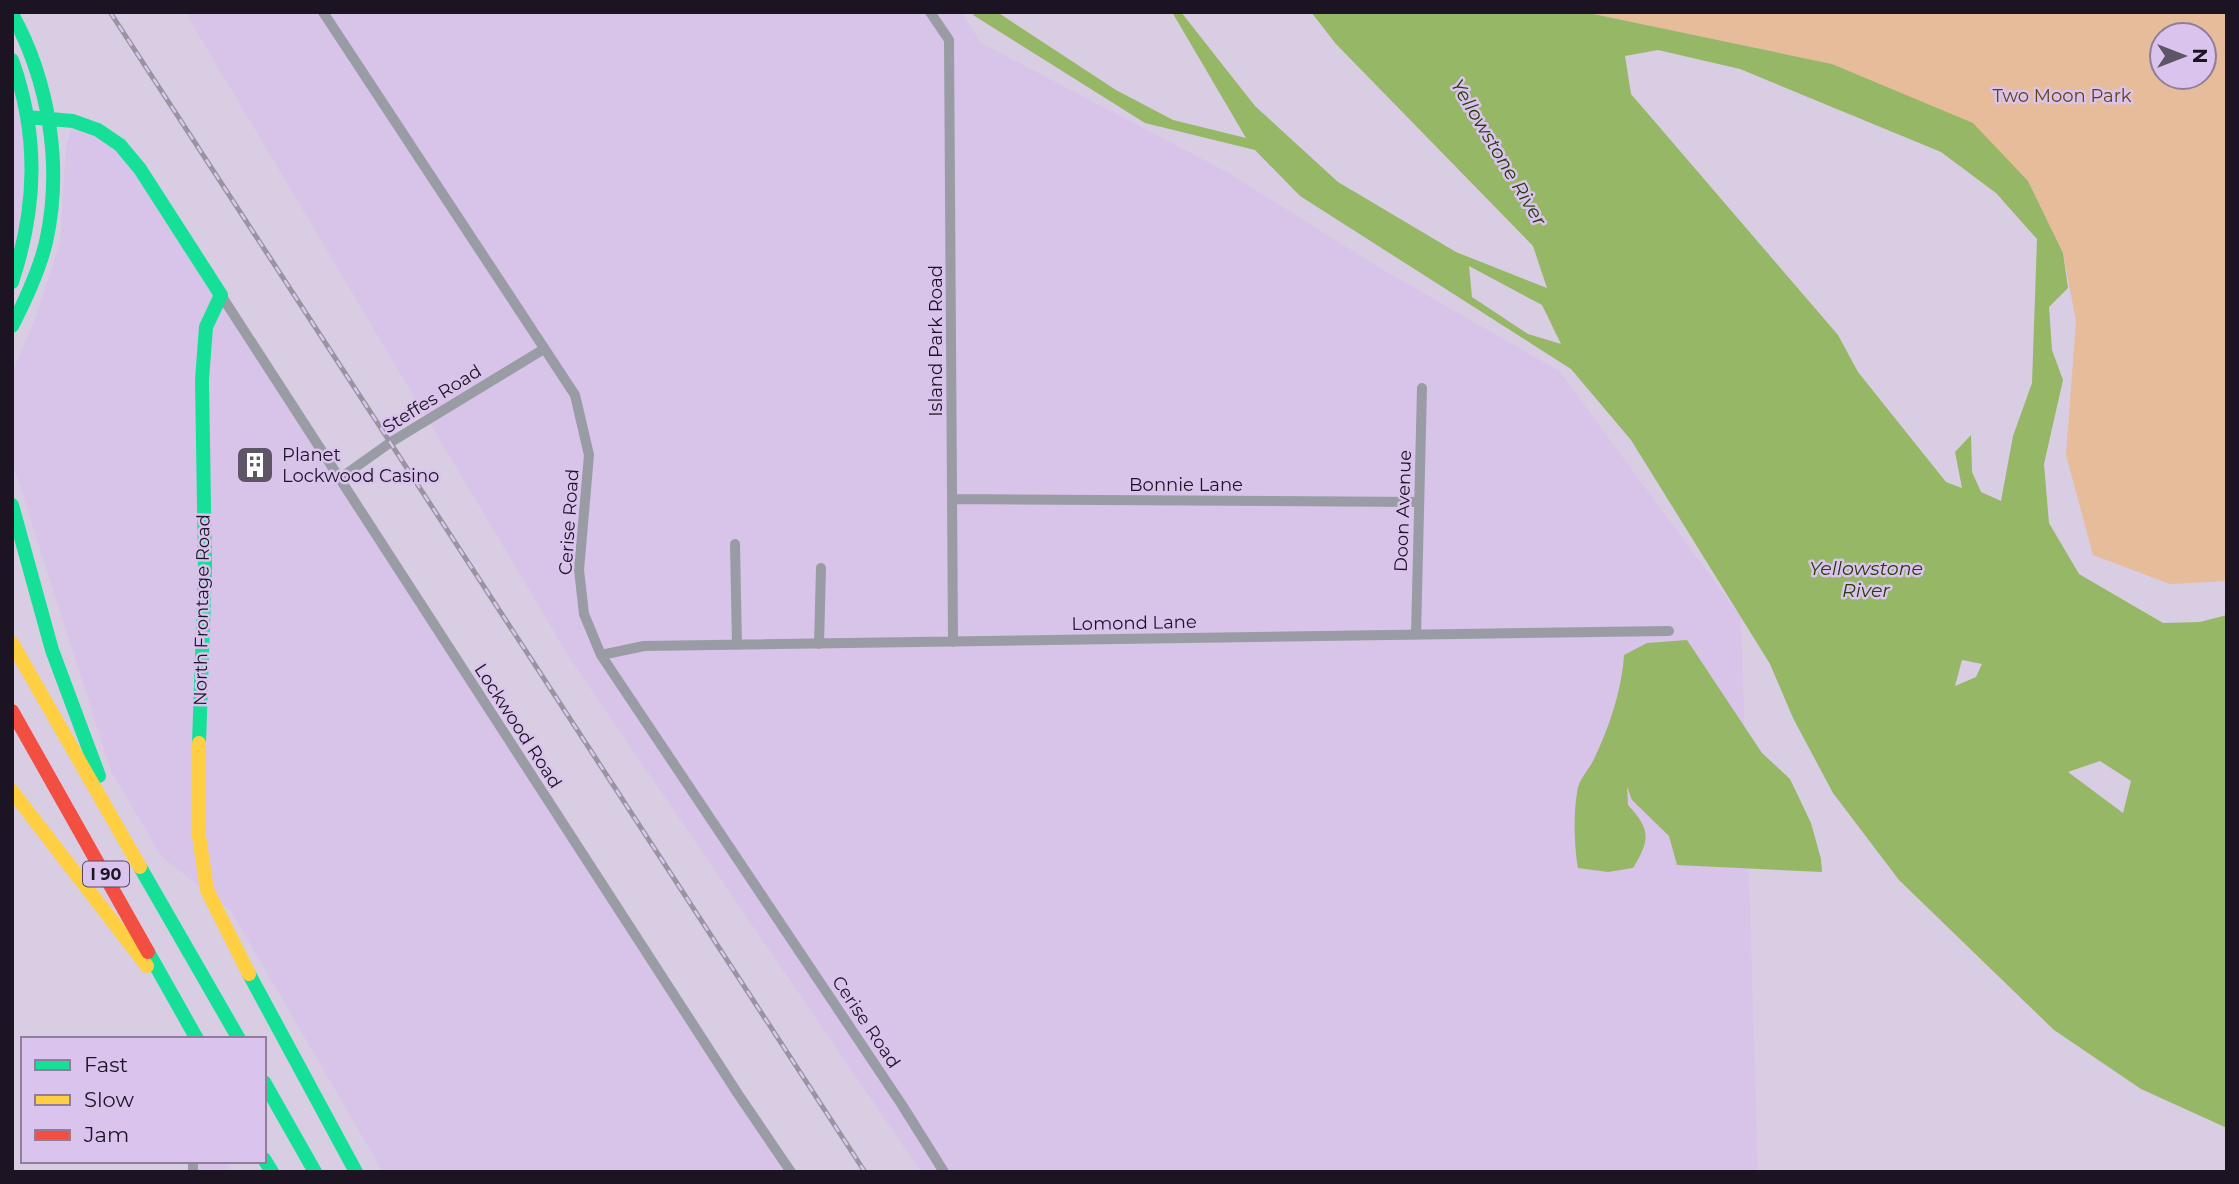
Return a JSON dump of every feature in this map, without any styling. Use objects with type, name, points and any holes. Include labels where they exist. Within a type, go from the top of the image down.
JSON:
[{"type":"main road","points":[[12,14],[37,68],[53,155],[52,206],[47,242],[32,286],[12,326]]},
{"type":"main road","points":[[12,60],[18,74],[33,156],[32,204],[27,237],[12,282]]},
{"type":"main road","points":[[27,117],[73,121],[98,130],[120,145],[140,169],[221,295]]},
{"type":"main road","name":"North Frontage Road","points":[[221,295],[205,327],[202,380],[205,568],[198,760],[199,836],[207,890],[232,943],[356,1172]]},
{"type":"main road","points":[[12,505],[52,650],[99,776],[172,919]]},
{"type":"main road","name":"I 90","points":[[12,643],[238,1037]]},
{"type":"main road","name":"I 90","points":[[12,711],[155,961],[194,1037]]},
{"type":"main road","points":[[12,792],[141,957],[194,1037]]},
{"type":"main road","points":[[266,1086],[315,1172]]},
{"type":"street","name":"Cerise Road","points":[[323,12],[575,395],[589,455],[579,570],[584,614],[601,655],[944,1172]]},
{"type":"street","name":"Island Park Road","points":[[930,12],[949,40],[953,642]]},
{"type":"street","name":"Lockwood Road","points":[[221,295],[791,1172]]},
{"type":"street","name":"Steffes Road","points":[[340,479],[391,442],[544,349]]},
{"type":"street","name":"Doon Avenue","points":[[1416,635],[1422,388]]},
{"type":"street","name":"Bonnie Lane","points":[[953,499],[1419,502]]},
{"type":"street","points":[[735,544],[737,645]]},
{"type":"street","points":[[819,644],[821,568]]},
{"type":"street","name":"Lomond Lane","points":[[601,655],[644,646],[1669,631]]},
{"type":"shaded area","points":[[185,12],[961,12],[981,43],[1227,172],[1380,268],[1559,371],[1741,617],[1758,1172],[921,1172],[571,660]]},
{"type":"shaded area","points":[[12,63],[33,156],[12,282]]},
{"type":"shaded area","points":[[73,121],[120,145],[791,1172],[383,1172],[231,911],[162,857],[111,771],[12,461],[12,373],[33,324],[60,243],[66,147]]},
{"type":"shaded area","points":[[193,1163],[227,1163],[232,1172],[193,1172]]},
{"type":"green space","name":"Two Moon Park","points":[[1584,12],[2227,12],[2227,581],[2170,584],[2093,555],[2066,455],[2076,321],[2063,253],[2028,181],[1832,64]]},
{"type":"water","name":"Yellowstone River","points":[[976,12],[997,12],[1116,90],[1173,120],[1246,138],[1172,12],[1181,12],[1255,106],[1338,182],[1456,252],[1547,288],[1533,246],[1336,44],[1311,12],[1584,12],[1832,64],[1973,123],[2028,181],[2063,253],[2068,288],[2049,307],[2052,350],[2063,380],[2044,464],[2049,523],[2079,574],[2163,623],[2200,622],[2227,615],[2227,1128],[2141,1089],[2054,1030],[1899,880],[1833,793],[1793,718],[1770,664],[1631,440],[1571,369],[1300,196],[1255,150],[1145,123],[973,15]],"holes":[[[1658,50],[1740,69],[1941,152],[1996,193],[2037,239],[2032,383],[2013,436],[2001,501],[1981,492],[1972,472],[1971,435],[1955,452],[1962,488],[1946,482],[1858,372],[1838,335],[1631,94],[1625,56]],[[1469,266],[1542,305],[1561,344],[1528,334],[1472,297]],[[1962,660],[1982,664],[1976,677],[1955,686]],[[2100,761],[2131,781],[2123,813],[2068,772]]]},
{"type":"water","points":[[1687,640],[1762,753],[1790,779],[1811,823],[1822,872],[1677,865],[1669,836],[1632,800],[1627,787],[1628,805],[1641,821],[1646,835],[1643,849],[1633,868],[1608,872],[1578,868],[1575,807],[1578,787],[1594,759],[1610,721],[1621,681],[1624,655],[1647,643]]},
{"type":"railway","points":[[110,12],[865,1172]]},
{"type":"traffic: fast","points":[[12,14],[25,40],[44,96],[53,184],[51,213],[43,253],[32,285],[12,326]]},
{"type":"traffic: fast","points":[[12,60],[27,116],[32,171],[26,226],[12,282]]},
{"type":"traffic: fast","points":[[27,117],[73,121],[98,130],[120,145],[140,169],[221,295],[206,327],[202,380],[205,568],[199,743]]},
{"type":"traffic: fast","points":[[12,505],[52,650],[99,776]]},
{"type":"traffic: fast","points":[[140,867],[238,1037]]},
{"type":"traffic: fast","points":[[148,952],[196,1037]]},
{"type":"traffic: fast","points":[[249,974],[356,1172]]},
{"type":"traffic: fast","points":[[266,1086],[315,1172]]},
{"type":"traffic: fast","points":[[266,1162],[272,1172]]},
{"type":"traffic: slow","points":[[12,643],[140,867]]},
{"type":"traffic: slow","points":[[199,743],[199,836],[207,890],[249,974]]},
{"type":"traffic: slow","points":[[12,791],[147,966]]},
{"type":"traffic: jam","points":[[12,711],[148,952]]},
{"type":"place","name":"Planet Lockwood Casino","points":[[255,465]]}]
